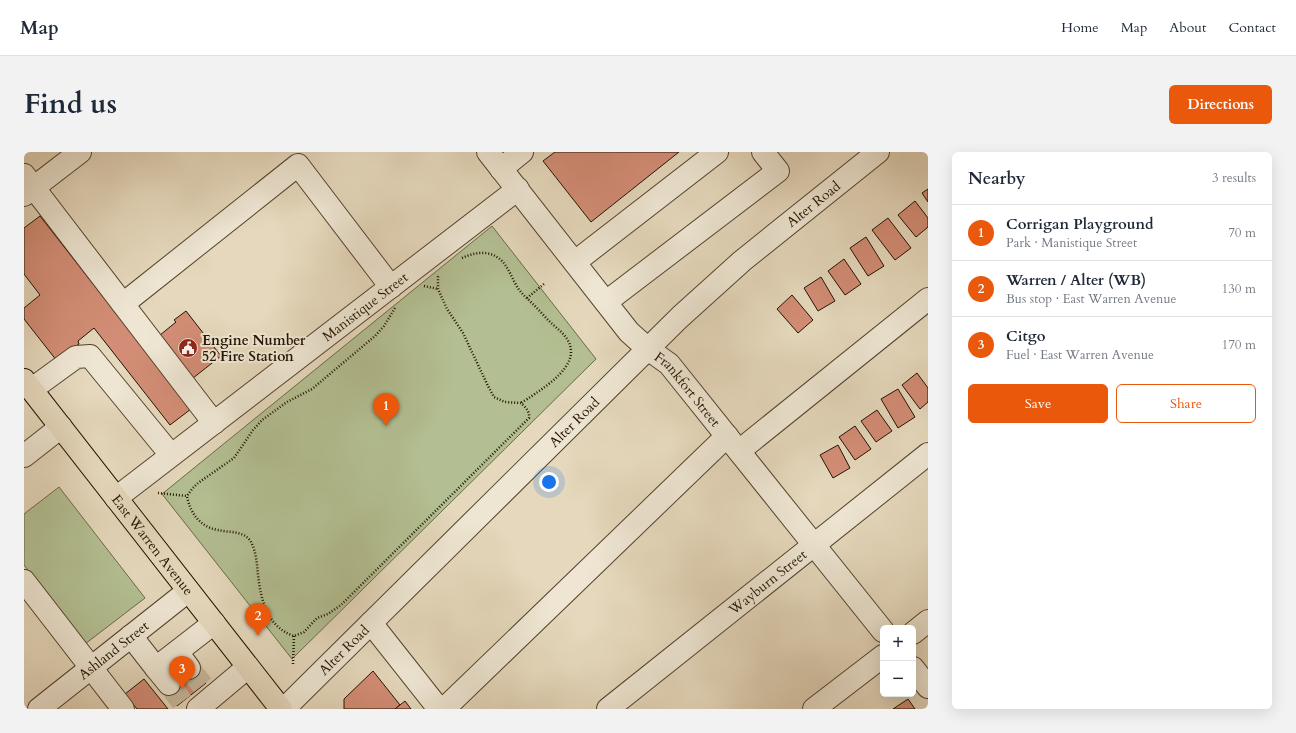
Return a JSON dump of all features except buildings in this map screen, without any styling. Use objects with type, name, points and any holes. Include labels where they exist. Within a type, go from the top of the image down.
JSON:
[{"type":"main road","name":"East Warren Avenue","points":[[28,385],[281,709]]},
{"type":"street","points":[[80,152],[27,186],[123,304],[214,423]]},
{"type":"street","points":[[495,160],[522,152]]},
{"type":"street","points":[[575,262],[717,152]]},
{"type":"street","points":[[606,302],[778,171],[763,152]]},
{"type":"street","name":"Alter Road","points":[[284,709],[680,317],[742,261],[878,152]]},
{"type":"street","name":"Frankfort Street","points":[[495,160],[629,332],[648,349],[669,364],[880,627]]},
{"type":"street","points":[[123,304],[298,165],[395,295]]},
{"type":"street","name":"Manistique Street","points":[[116,498],[214,423],[395,295],[518,189]]},
{"type":"street","points":[[444,709],[733,444],[928,299]]},
{"type":"street","points":[[28,385],[76,357],[90,356],[171,456]]},
{"type":"street","points":[[24,456],[61,427]]},
{"type":"street","name":"Wayburn Street","points":[[608,709],[928,454]]},
{"type":"street","points":[[26,588],[123,709]]},
{"type":"street","name":"Ashland Street","points":[[39,709],[188,591]]},
{"type":"street","points":[[916,631],[928,621]]},
{"type":"street","points":[[131,636],[173,668],[214,623]]},
{"type":"street","points":[[371,623],[439,709]]},
{"type":"street","points":[[814,709],[880,658]]},
{"type":"street","points":[[197,700],[248,667]]},
{"type":"street","points":[[916,672],[928,687]]},
{"type":"path","points":[[441,273],[438,277],[438,289],[447,309],[463,333],[494,397],[505,402],[521,403],[554,380],[569,361],[571,352],[567,338],[521,293],[514,283],[507,267],[498,257],[488,253],[479,252],[457,260]]},
{"type":"path","points":[[527,298],[544,284]]},
{"type":"path","points":[[420,287],[426,286],[438,289]]},
{"type":"path","points":[[395,295],[384,326],[375,336],[312,389],[287,402],[262,420],[246,439],[243,446],[234,458],[198,483],[187,496],[191,512],[205,525],[217,530],[239,533],[247,537],[255,554],[261,595],[270,616],[280,630],[294,636],[304,632],[317,618],[328,614],[341,605],[529,418],[530,414],[521,403]]},
{"type":"path","points":[[158,493],[187,496]]},
{"type":"path","points":[[292,664],[294,636]]},
{"type":"green space","points":[[492,226],[596,359],[292,659],[162,494]]},
{"type":"green space","points":[[59,487],[145,598],[85,644],[24,565],[24,514]]},
{"type":"tunnel","points":[[189,668],[203,686]]},
{"type":"tunnel","points":[[169,684],[182,702]]},
{"type":"place","name":"Engine Number 52 Fire Station","points":[[188,348]]},
{"type":"place","name":"Corrigan Playground","points":[[386,426]]},
{"type":"place","name":"Warren / Alter (WB)","points":[[258,636]]},
{"type":"place","name":"Citgo","points":[[182,689]]}]
